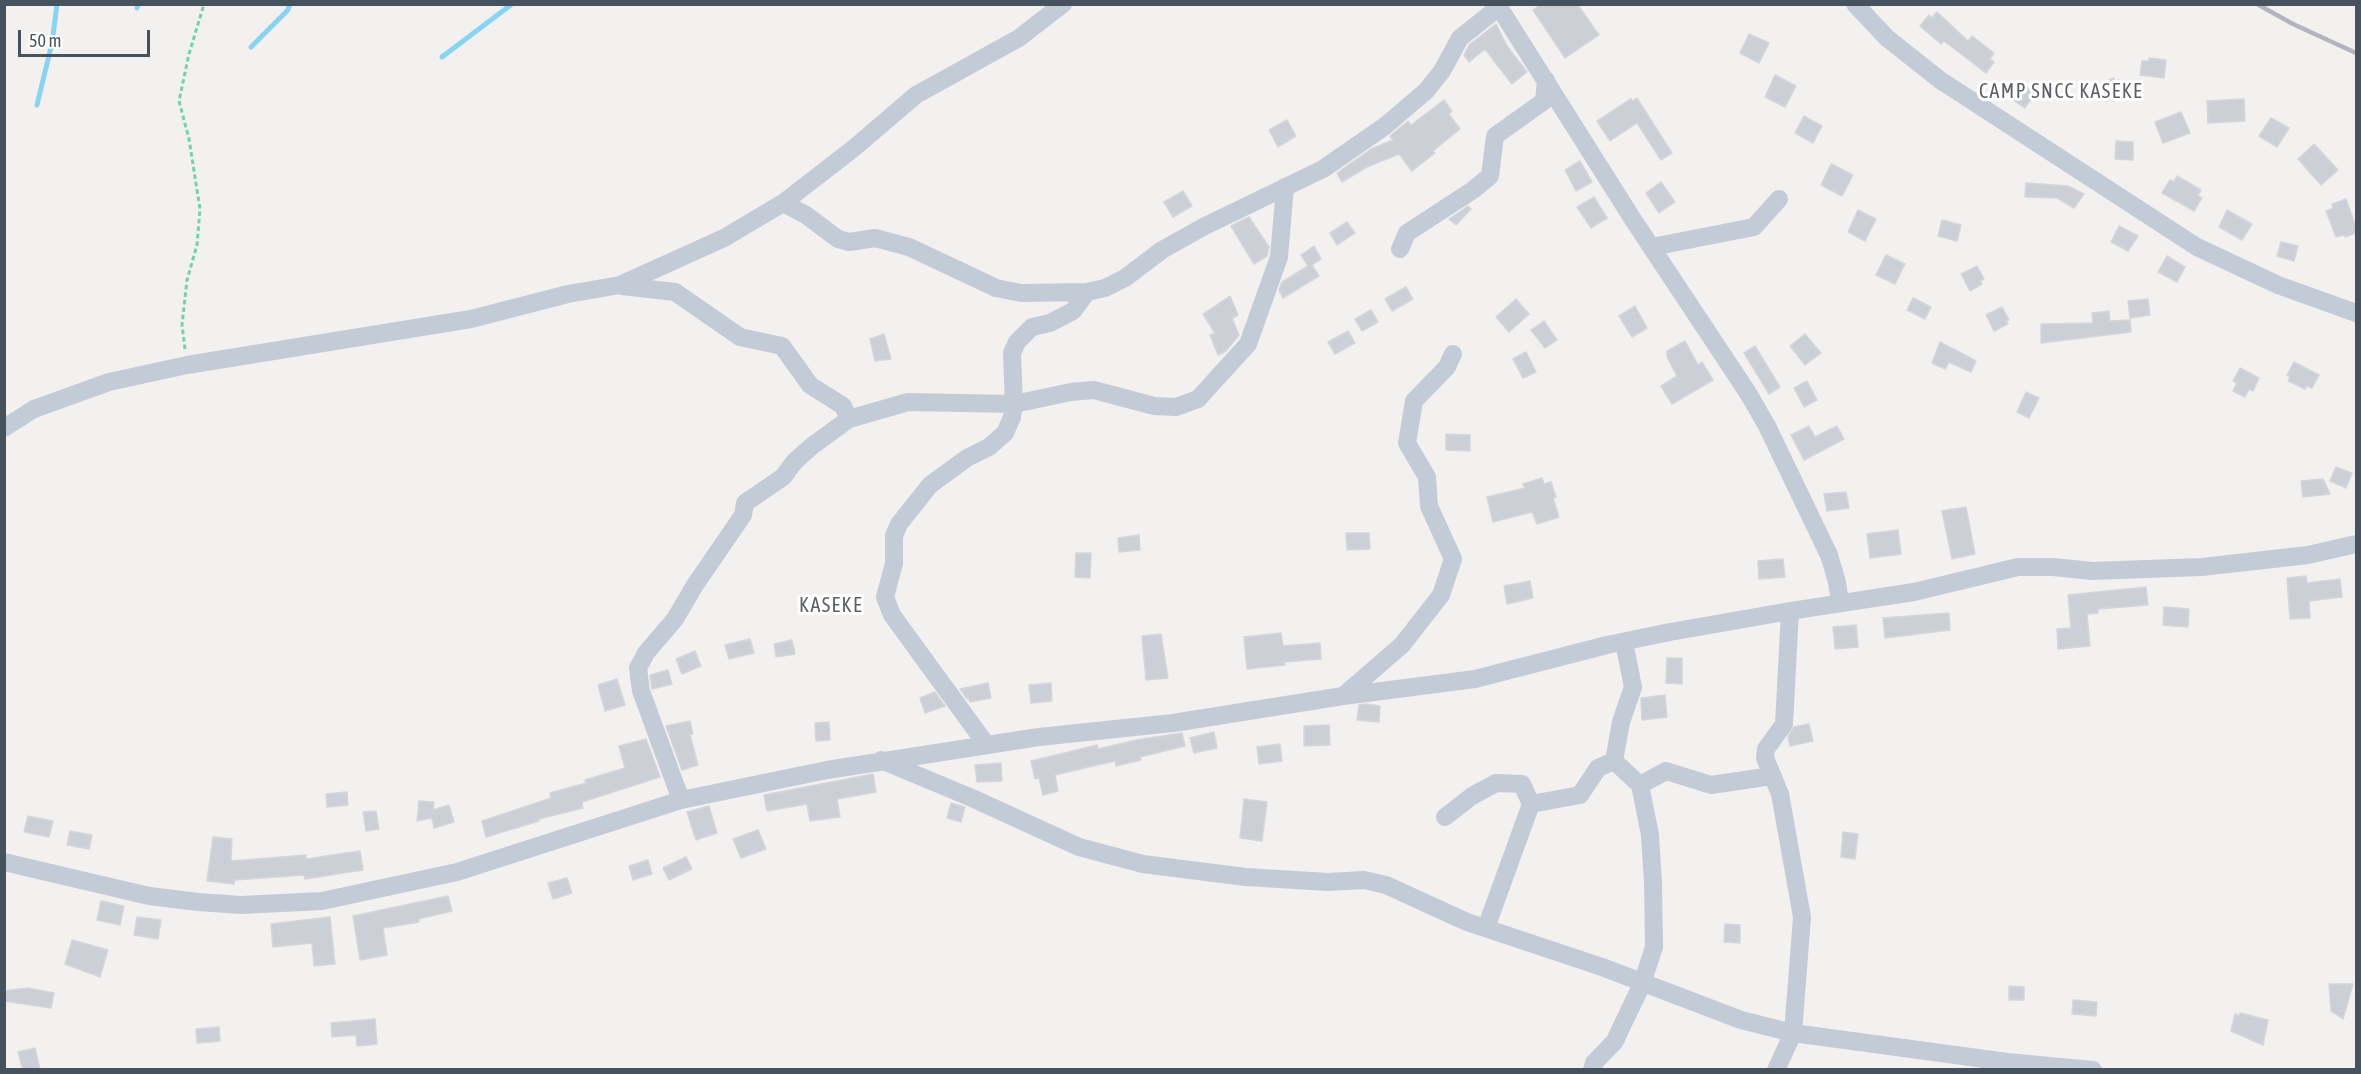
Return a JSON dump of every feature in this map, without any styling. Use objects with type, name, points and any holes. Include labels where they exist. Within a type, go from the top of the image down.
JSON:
[{"type":"street","points":[[4,428],[34,409],[109,382],[187,365],[471,319],[568,294],[620,285],[724,238],[783,203],[854,148],[916,95],[1019,38],[1063,4]]},
{"type":"street","points":[[1855,4],[1887,38],[1940,80],[2197,247],[2278,285],[2356,313]]},
{"type":"street","points":[[783,203],[806,214],[838,239],[849,242],[875,238],[909,246],[996,288],[1021,293],[1086,292],[1105,288],[1125,278],[1162,250],[1205,225],[1243,209],[1323,169],[1385,126],[1426,91],[1442,71],[1460,38],[1498,6],[1767,426],[1829,555],[1840,603]]},
{"type":"street","points":[[1400,249],[1407,233],[1473,190],[1490,176],[1495,136],[1544,101],[1546,80]]},
{"type":"street","points":[[681,800],[641,691],[638,668],[646,653],[675,619],[695,585],[738,523],[743,515],[745,503],[783,477],[795,461],[812,446],[849,419],[908,402],[1014,404],[1071,392],[1095,390],[1154,406],[1176,407],[1198,399],[1248,344],[1280,257],[1285,187]]},
{"type":"street","points":[[1652,247],[1754,227],[1779,198]]},
{"type":"street","points":[[620,285],[675,292],[740,338],[782,346],[810,385],[843,405],[849,419]]},
{"type":"street","points":[[986,744],[892,615],[885,597],[894,563],[894,536],[899,524],[930,485],[968,458],[989,447],[1005,433],[1012,417],[1014,404],[1012,353],[1017,342],[1032,327],[1050,323],[1073,311],[1086,292]]},
{"type":"street","points":[[1343,696],[1402,645],[1441,596],[1453,559],[1429,506],[1427,477],[1407,443],[1413,401],[1447,367],[1453,354]]},
{"type":"street","points":[[4,862],[149,896],[241,905],[322,901],[457,872],[681,800],[881,760],[986,744],[1173,723],[1343,696],[1475,679],[1624,642],[1791,611],[1914,592],[2018,567],[2054,567],[2092,571],[2202,567],[2308,555],[2356,544]]},
{"type":"street","points":[[1776,1070],[1793,1034],[1802,917],[1780,794],[1766,758],[1766,749],[1784,724],[1791,611]]},
{"type":"street","points":[[1614,761],[1621,722],[1633,687],[1624,642]]},
{"type":"street","points":[[881,760],[972,798],[1079,847],[1143,864],[1234,876],[1328,882],[1364,880],[1386,885],[1467,922],[1602,967],[1741,1020],[1793,1034],[2007,1062],[2093,1070]]},
{"type":"street","points":[[1592,1070],[1594,1064],[1615,1041],[1642,984],[1654,947],[1650,835],[1640,785],[1614,761]]},
{"type":"street","points":[[1531,804],[1580,795],[1598,768],[1614,761]]},
{"type":"street","points":[[1640,785],[1666,771],[1711,784],[1772,776]]},
{"type":"street","points":[[1445,817],[1472,796],[1496,783],[1522,784],[1531,804],[1486,928]]},
{"type":"path","points":[[187,365],[182,325],[187,280],[197,245],[200,208],[191,151],[179,101],[189,54],[204,4]]},
{"type":"building","points":[[1541,4],[1577,4],[1599,35],[1565,58],[1533,10]]},
{"type":"building","points":[[1937,12],[1968,41],[1972,36],[1994,53],[1990,59],[1994,62],[1986,73],[1944,41],[1941,44],[1920,26],[1929,15],[1932,18]]},
{"type":"building","points":[[1496,24],[1507,46],[1527,72],[1512,84],[1485,49],[1469,62],[1464,55],[1469,45]]},
{"type":"building","points":[[1749,34],[1769,43],[1759,63],[1740,53]]},
{"type":"building","points":[[2149,58],[2166,60],[2164,78],[2140,75],[2142,61],[2149,61]]},
{"type":"building","points":[[1775,75],[1796,86],[1785,107],[1765,97]]},
{"type":"building","points":[[2114,78],[2115,82],[2119,80],[2125,94],[2106,101],[2099,84]]},
{"type":"building","points":[[2020,83],[2035,93],[2025,108],[2010,98]]},
{"type":"building","points":[[1637,98],[1672,153],[1661,160],[1637,123],[1610,141],[1597,121],[1631,99],[1633,101]]},
{"type":"building","points":[[2244,99],[2245,121],[2208,123],[2207,101]]},
{"type":"building","points":[[1444,100],[1452,111],[1449,114],[1460,129],[1433,151],[1435,153],[1412,171],[1399,154],[1367,167],[1342,182],[1337,173],[1371,149],[1393,140],[1390,136],[1408,121],[1411,125]]},
{"type":"building","points":[[2181,112],[2190,133],[2163,143],[2155,122]]},
{"type":"building","points":[[1804,116],[1822,126],[1813,143],[1795,133]]},
{"type":"building","points":[[2271,118],[2289,128],[2277,147],[2259,136]]},
{"type":"building","points":[[1287,120],[1296,136],[1278,147],[1269,130]]},
{"type":"building","points":[[2116,141],[2133,142],[2133,160],[2115,159]]},
{"type":"building","points":[[2314,144],[2338,170],[2321,185],[2298,159]]},
{"type":"building","points":[[1580,161],[1592,182],[1576,191],[1565,170]]},
{"type":"building","points":[[1831,164],[1853,175],[1842,196],[1821,185]]},
{"type":"building","points":[[2177,176],[2201,190],[2198,196],[2202,198],[2194,211],[2162,193],[2170,180],[2174,182]]},
{"type":"building","points":[[1661,182],[1675,202],[1659,213],[1646,193]]},
{"type":"building","points":[[2026,183],[2068,186],[2084,194],[2074,208],[2057,198],[2025,197]]},
{"type":"building","points":[[1183,191],[1192,206],[1173,217],[1164,202]]},
{"type":"building","points":[[1594,197],[1607,218],[1591,228],[1577,207]]},
{"type":"building","points":[[2346,199],[2356,233],[2336,237],[2326,211],[2333,208],[2332,204]]},
{"type":"building","points":[[1468,206],[1471,209],[1456,225],[1449,219]]},
{"type":"building","points":[[1858,210],[1876,219],[1865,241],[1848,232]]},
{"type":"building","points":[[2227,210],[2252,224],[2242,240],[2219,227]]},
{"type":"building","points":[[1249,217],[1269,247],[1267,256],[1254,264],[1231,226]]},
{"type":"building","points":[[1942,220],[1961,225],[1957,241],[1938,236]]},
{"type":"building","points":[[1347,222],[1355,233],[1337,245],[1330,233]]},
{"type":"building","points":[[2119,226],[2138,236],[2128,251],[2111,242]]},
{"type":"building","points":[[2281,242],[2298,246],[2294,261],[2277,256]]},
{"type":"building","points":[[1314,246],[1321,259],[1312,265],[1319,276],[1283,298],[1279,290],[1282,282],[1308,266],[1301,255]]},
{"type":"building","points":[[1886,255],[1905,264],[1895,284],[1876,275]]},
{"type":"building","points":[[2167,256],[2185,267],[2177,282],[2158,272]]},
{"type":"building","points":[[1977,266],[1984,279],[1980,281],[1982,284],[1970,291],[1961,274]]},
{"type":"building","points":[[1406,287],[1413,299],[1392,311],[1385,299]]},
{"type":"building","points":[[1230,296],[1238,315],[1232,318],[1239,335],[1226,351],[1218,355],[1210,335],[1215,333],[1203,314]]},
{"type":"building","points":[[1913,298],[1931,307],[1925,319],[1907,310]]},
{"type":"building","points":[[1516,299],[1529,314],[1509,332],[1496,317]]},
{"type":"building","points":[[2148,299],[2150,315],[2130,318],[2128,301]]},
{"type":"building","points":[[1635,306],[1647,328],[1632,337],[1619,316]]},
{"type":"building","points":[[2002,307],[2009,320],[2006,321],[2008,324],[1994,331],[1986,315]]},
{"type":"building","points":[[1371,310],[1378,322],[1362,331],[1355,319]]},
{"type":"building","points":[[2109,311],[2110,321],[2130,320],[2131,332],[2041,343],[2041,324],[2093,323],[2092,313]]},
{"type":"building","points":[[1544,321],[1557,340],[1545,348],[1531,330]]},
{"type":"building","points":[[1348,331],[1355,343],[1335,354],[1328,342]]},
{"type":"building","points":[[884,334],[891,359],[875,361],[870,339]]},
{"type":"building","points":[[1805,334],[1821,353],[1805,365],[1790,346]]},
{"type":"building","points":[[1685,341],[1698,365],[1702,362],[1713,380],[1672,404],[1661,386],[1677,376],[1667,357],[1667,351]]},
{"type":"building","points":[[1940,342],[1976,361],[1971,372],[1949,362],[1945,369],[1932,363]]},
{"type":"building","points":[[1755,346],[1780,387],[1769,394],[1744,353]]},
{"type":"building","points":[[1526,352],[1536,372],[1523,378],[1513,359]]},
{"type":"building","points":[[2294,362],[2319,375],[2312,388],[2307,386],[2305,389],[2288,381],[2290,377],[2287,375]]},
{"type":"building","points":[[2240,368],[2259,378],[2253,391],[2249,389],[2245,397],[2233,391],[2237,383],[2233,381]]},
{"type":"building","points":[[1807,381],[1817,400],[1804,407],[1794,388]]},
{"type":"building","points":[[2026,392],[2039,398],[2029,418],[2017,412]]},
{"type":"building","points":[[1809,426],[1815,437],[1837,426],[1844,439],[1804,460],[1791,435]]},
{"type":"building","points":[[1446,434],[1470,435],[1470,451],[1446,450]]},
{"type":"building","points":[[2336,467],[2352,473],[2346,488],[2330,481]]},
{"type":"building","points":[[1542,478],[1544,484],[1551,482],[1559,517],[1537,524],[1532,512],[1493,522],[1487,497],[1525,488],[1523,484]]},
{"type":"building","points":[[2323,479],[2330,494],[2303,497],[2301,481]]},
{"type":"building","points":[[1846,492],[1849,508],[1827,511],[1824,494]]},
{"type":"building","points":[[1966,507],[1975,554],[1952,559],[1942,511]]},
{"type":"building","points":[[1898,530],[1901,554],[1870,558],[1867,534]]},
{"type":"building","points":[[1346,533],[1369,533],[1370,549],[1347,550]]},
{"type":"building","points":[[1139,535],[1140,550],[1119,552],[1118,538]]},
{"type":"building","points":[[1076,553],[1091,553],[1090,578],[1075,577]]},
{"type":"building","points":[[1783,559],[1785,577],[1759,579],[1758,561]]},
{"type":"building","points":[[2306,576],[2307,583],[2340,579],[2342,597],[2309,601],[2310,618],[2290,619],[2287,578]]},
{"type":"building","points":[[1530,581],[1533,598],[1507,604],[1504,586]]},
{"type":"building","points":[[2146,587],[2148,605],[2098,609],[2098,613],[2087,614],[2090,646],[2058,649],[2057,629],[2071,628],[2068,595]]},
{"type":"building","points":[[2164,607],[2189,609],[2188,627],[2163,625]]},
{"type":"building","points":[[1949,613],[1950,630],[1885,638],[1883,618]]},
{"type":"building","points":[[1856,625],[1858,647],[1835,649],[1833,627]]},
{"type":"building","points":[[1281,633],[1283,646],[1320,643],[1321,659],[1284,662],[1285,665],[1247,669],[1244,637]]},
{"type":"building","points":[[1161,634],[1168,678],[1146,680],[1142,636]]},
{"type":"building","points":[[750,639],[754,653],[729,659],[725,645]]},
{"type":"building","points":[[792,640],[795,654],[776,657],[774,644]]},
{"type":"building","points":[[695,651],[701,666],[682,674],[676,659]]},
{"type":"building","points":[[1667,658],[1682,658],[1682,684],[1666,683]]},
{"type":"building","points":[[668,670],[672,684],[652,689],[650,675]]},
{"type":"building","points":[[617,679],[625,705],[605,711],[598,685]]},
{"type":"building","points":[[988,683],[991,698],[970,702],[960,689]]},
{"type":"building","points":[[1051,683],[1052,701],[1031,703],[1029,685]]},
{"type":"building","points":[[935,692],[945,706],[925,713],[920,698]]},
{"type":"building","points":[[1665,695],[1667,717],[1642,720],[1641,698]]},
{"type":"building","points":[[1359,705],[1380,706],[1379,722],[1357,720]]},
{"type":"building","points":[[690,721],[693,734],[690,735],[698,765],[682,770],[666,726]]},
{"type":"building","points":[[829,722],[830,740],[816,741],[815,723]]},
{"type":"building","points":[[1809,724],[1813,741],[1790,746],[1788,737],[1794,727]]},
{"type":"building","points":[[1329,725],[1330,745],[1304,746],[1304,726]]},
{"type":"building","points":[[1214,732],[1217,748],[1194,753],[1190,738]]},
{"type":"building","points":[[1182,733],[1185,746],[1140,757],[1141,760],[1116,766],[1115,761],[1055,775],[1058,791],[1043,795],[1039,778],[1035,779],[1031,761],[1097,745],[1098,749]]},
{"type":"building","points":[[646,739],[660,777],[582,802],[583,808],[539,819],[539,821],[486,837],[482,821],[551,798],[550,793],[586,783],[585,780],[625,768],[619,746]]},
{"type":"building","points":[[1280,744],[1282,761],[1259,764],[1257,747]]},
{"type":"building","points":[[1001,763],[1002,781],[977,782],[975,765]]},
{"type":"building","points":[[873,774],[876,792],[837,799],[840,817],[810,821],[807,804],[767,811],[764,795]]},
{"type":"building","points":[[347,792],[348,805],[327,807],[326,794]]},
{"type":"building","points":[[1244,799],[1267,802],[1262,841],[1240,838]]},
{"type":"building","points":[[419,801],[434,802],[433,810],[449,805],[454,822],[434,828],[432,818],[417,821]]},
{"type":"building","points":[[951,803],[965,807],[961,822],[947,818]]},
{"type":"building","points":[[709,806],[717,833],[696,840],[687,812]]},
{"type":"building","points":[[376,811],[379,829],[366,831],[363,812]]},
{"type":"building","points":[[28,816],[53,821],[49,837],[24,832]]},
{"type":"building","points":[[758,830],[766,849],[741,858],[733,839]]},
{"type":"building","points":[[70,831],[92,835],[89,849],[67,845]]},
{"type":"building","points":[[1843,832],[1858,834],[1855,859],[1841,857]]},
{"type":"building","points":[[213,837],[232,839],[231,861],[306,855],[306,859],[360,851],[363,870],[305,879],[304,875],[235,880],[234,884],[207,881]]},
{"type":"building","points":[[686,857],[692,869],[669,880],[663,868]]},
{"type":"building","points":[[648,860],[652,874],[633,880],[629,866]]},
{"type":"building","points":[[567,878],[572,893],[553,899],[548,883]]},
{"type":"building","points":[[448,896],[452,911],[418,919],[419,922],[383,928],[387,955],[360,960],[353,916]]},
{"type":"building","points":[[101,901],[124,906],[120,925],[97,920]]},
{"type":"building","points":[[137,917],[161,920],[158,939],[134,935]]},
{"type":"building","points":[[330,917],[335,964],[314,966],[312,943],[273,947],[271,924]]},
{"type":"building","points":[[1725,924],[1740,925],[1740,943],[1724,942]]},
{"type":"building","points":[[72,940],[108,950],[100,977],[65,964]]},
{"type":"building","points":[[2329,984],[2353,984],[2343,1019],[2331,1011]]},
{"type":"building","points":[[2009,986],[2024,987],[2024,1000],[2009,1000]]},
{"type":"building","points":[[28,988],[54,993],[51,1008],[4,1001],[4,991]]},
{"type":"building","points":[[2073,1000],[2097,1002],[2096,1016],[2072,1014]]},
{"type":"building","points":[[2240,1013],[2268,1020],[2263,1045],[2231,1031],[2235,1014],[2239,1016]]},
{"type":"building","points":[[375,1019],[377,1044],[357,1046],[356,1035],[332,1037],[331,1023]]},
{"type":"building","points":[[219,1027],[220,1041],[197,1043],[196,1029]]},
{"type":"building","points":[[35,1048],[40,1070],[23,1070],[18,1052]]},
{"type":"waterway","points":[[37,105],[52,43],[57,4]]},
{"type":"waterway","points":[[137,8],[138,4]]},
{"type":"waterway","points":[[251,47],[288,10],[290,4]]},
{"type":"waterway","points":[[442,57],[512,4]]},
{"type":"railway","points":[[2257,4],[2293,24],[2356,53]]},
{"type":"district","name":"CAMP SNCC KASEKE","points":[[2061,92]]},
{"type":"district","name":"KASEKE","points":[[831,606]]}]
